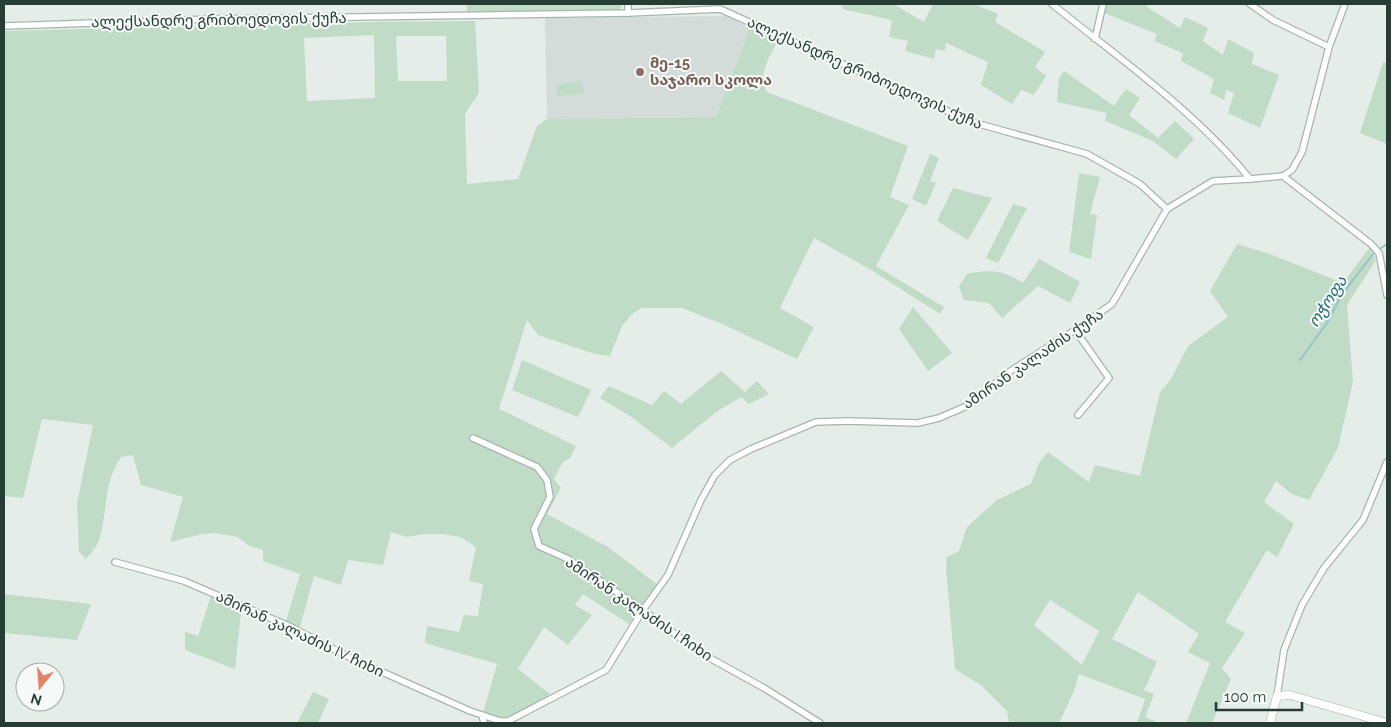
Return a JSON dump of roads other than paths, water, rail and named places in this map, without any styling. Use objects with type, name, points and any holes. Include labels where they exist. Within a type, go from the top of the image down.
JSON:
[{"type":"street","points":[[628,4],[628,13]]},
{"type":"street","points":[[1052,4],[1176,104],[1233,158],[1250,179]]},
{"type":"street","points":[[1095,39],[1103,4]]},
{"type":"street","points":[[1250,4],[1273,20],[1329,47]]},
{"type":"street","points":[[1345,4],[1329,47],[1302,152],[1292,170],[1283,176],[1371,244],[1379,253],[1387,296]]},
{"type":"street","name":"ალექსანდრე გრიბოედოვის ქუჩა","points":[[4,26],[213,19],[628,13],[721,6],[972,122],[1087,154],[1140,184],[1168,209]]},
{"type":"street","name":"ამირან კალაძის ქუჩა","points":[[498,722],[509,722],[606,670],[643,610],[668,575],[700,500],[715,475],[730,460],[751,449],[816,422],[918,423],[939,418],[968,405],[1009,372],[1112,304],[1168,209],[1213,181],[1283,176]]},
{"type":"street","points":[[1075,330],[1108,378],[1078,414]]},
{"type":"street","name":"ამირან კალაძის I ჩიხი","points":[[474,438],[538,467],[547,480],[550,497],[534,529],[540,546],[568,559],[643,610],[699,652],[764,688],[820,723]]},
{"type":"street","points":[[1270,723],[1277,696],[1284,650],[1302,605],[1324,568],[1363,520],[1387,462]]},
{"type":"street","name":"ამირან კალაძის IV ჩიხი","points":[[116,562],[184,581],[291,627],[353,659],[498,722]]},
{"type":"street","points":[[1277,696],[1290,695],[1387,723]]},
{"type":"street","points":[[482,715],[484,723]]},
{"type":"waterway","name":"ოჭოფა","points":[[1381,248],[1387,244]]},
{"type":"waterway","name":"ოჭოფა","points":[[1300,360],[1327,323],[1341,296],[1373,254]]},
{"type":"place","name":"მე-15 საჯარო სკოლა","points":[[640,72]]}]
